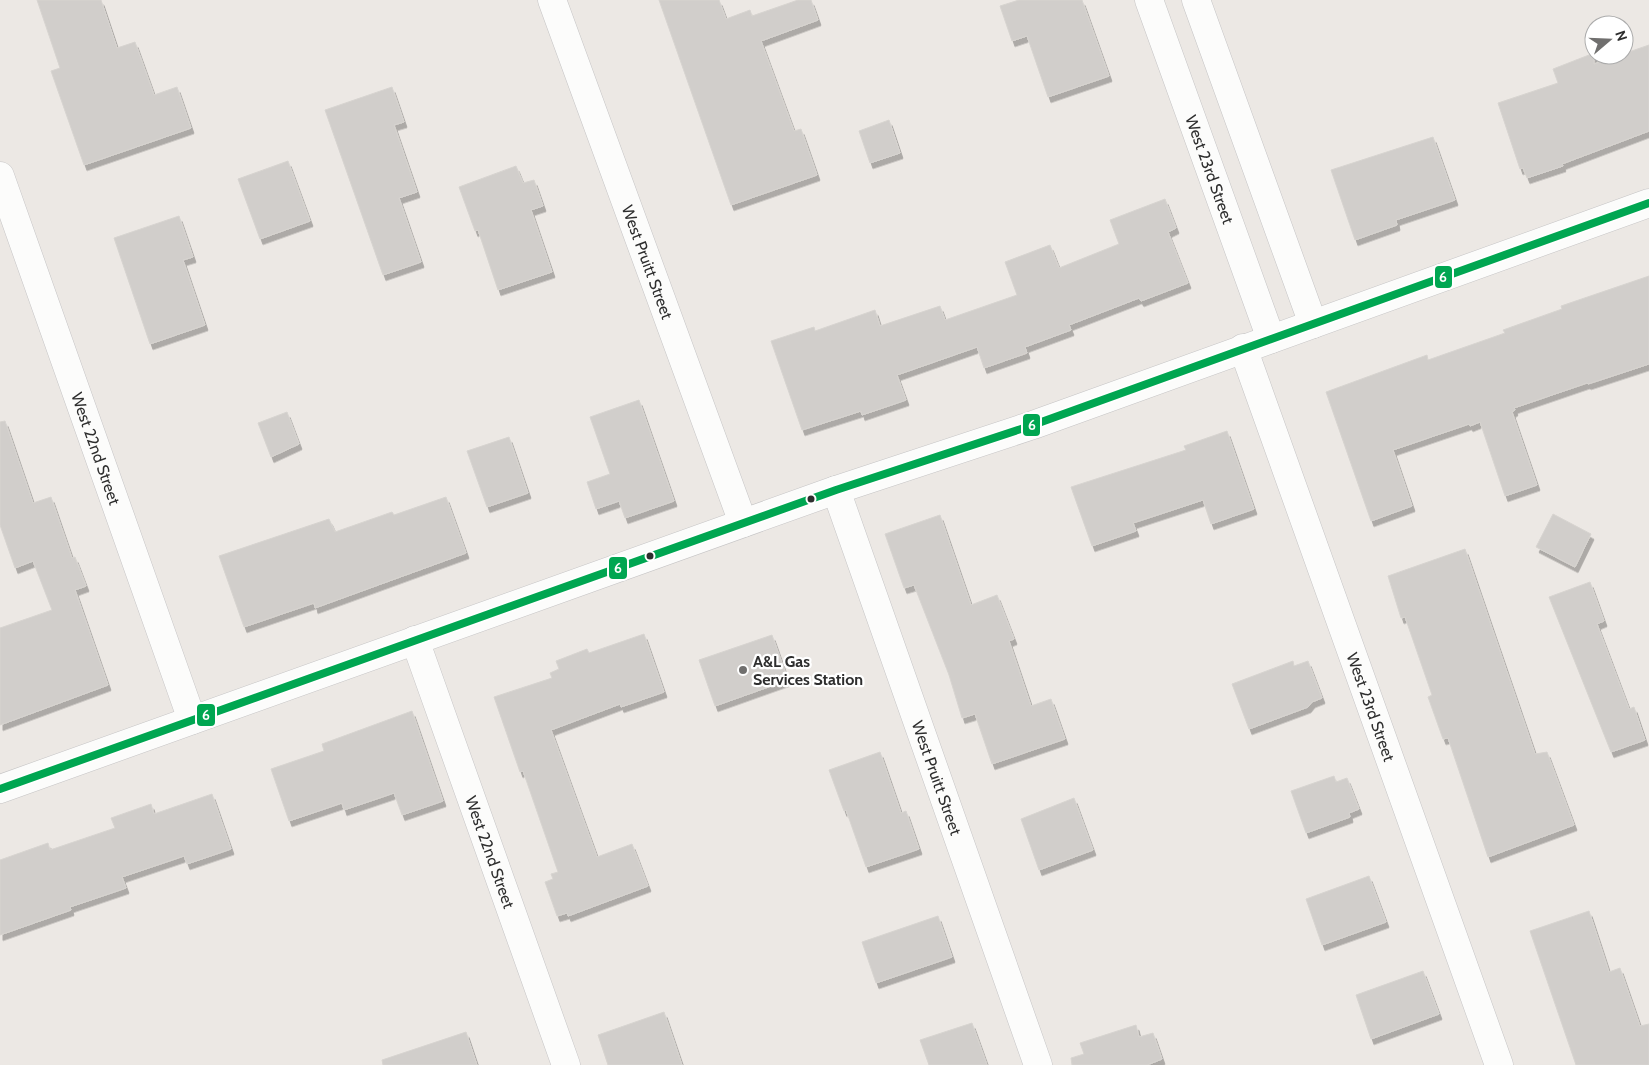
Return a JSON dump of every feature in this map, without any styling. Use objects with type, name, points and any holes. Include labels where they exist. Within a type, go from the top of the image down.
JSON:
[{"type":"street","name":"West Pruitt Street","points":[[552,0],[743,523]]},
{"type":"street","name":"West 23rd Street","points":[[1149,0],[1271,339]]},
{"type":"street","points":[[1196,0],[1313,324]]},
{"type":"street","name":"West 22nd Street","points":[[0,176],[192,720]]},
{"type":"street","points":[[0,789],[836,490],[1033,425],[1649,203]]},
{"type":"street","name":"West 23rd Street","points":[[1243,348],[1499,1065]]},
{"type":"street","name":"West Pruitt Street","points":[[836,490],[1038,1065]]},
{"type":"street","name":"West 22nd Street","points":[[415,640],[566,1065]]},
{"type":"building","points":[[37,0],[101,0],[117,48],[135,42],[154,95],[177,87],[191,128],[84,165],[51,71],[60,68]]},
{"type":"building","points":[[659,0],[719,0],[726,19],[750,10],[752,16],[798,0],[811,0],[818,20],[761,41],[794,131],[801,129],[817,175],[731,205]]},
{"type":"building","points":[[1019,0],[1082,0],[1109,76],[1048,97],[1027,36],[1012,41],[1000,6]]},
{"type":"building","points":[[1649,45],[1649,131],[1562,164],[1563,166],[1527,178],[1523,168],[1520,169],[1498,103],[1558,83],[1553,69],[1584,57],[1584,65],[1634,65],[1634,50]]},
{"type":"building","points":[[392,87],[404,122],[394,125],[417,192],[399,198],[421,262],[383,275],[325,110]]},
{"type":"building","points":[[889,120],[900,153],[870,163],[859,131]]},
{"type":"building","points":[[1433,137],[1455,200],[1396,220],[1397,225],[1355,240],[1331,170]]},
{"type":"building","points":[[288,161],[310,221],[260,239],[238,179]]},
{"type":"building","points":[[516,166],[523,183],[534,180],[543,206],[531,210],[552,272],[498,290],[478,230],[475,231],[459,187]]},
{"type":"building","points":[[1165,199],[1176,228],[1168,232],[1188,283],[1141,301],[1139,298],[1069,325],[1071,330],[1025,347],[1027,353],[984,368],[977,347],[897,375],[906,400],[862,415],[861,411],[802,430],[771,341],[814,327],[815,331],[875,310],[880,326],[940,306],[945,320],[1017,295],[1005,262],[1050,245],[1059,268],[1119,244],[1110,220]]},
{"type":"building","points":[[179,216],[193,257],[183,260],[205,325],[150,344],[114,238]]},
{"type":"building","points":[[1649,276],[1649,364],[1514,408],[1515,410],[1512,412],[1537,485],[1505,496],[1480,422],[1470,426],[1469,424],[1393,450],[1412,506],[1371,521],[1326,392],[1427,355],[1428,360],[1505,333],[1503,330],[1562,309],[1561,306]]},
{"type":"building","points":[[639,400],[674,501],[625,518],[619,501],[596,509],[587,482],[610,474],[590,417]]},
{"type":"building","points":[[287,412],[299,444],[271,457],[258,423]]},
{"type":"building","points":[[5,421],[33,503],[51,497],[72,558],[75,557],[86,586],[75,590],[108,685],[0,725],[0,628],[52,610],[33,561],[15,568],[0,525],[0,422]]},
{"type":"building","points":[[1227,431],[1254,509],[1211,524],[1203,500],[1133,523],[1136,531],[1092,546],[1071,487],[1186,450],[1184,446]]},
{"type":"building","points":[[509,437],[528,493],[487,507],[467,451]]},
{"type":"building","points":[[446,497],[466,553],[315,608],[314,603],[244,627],[219,556],[329,519],[335,532],[392,512],[394,515]]},
{"type":"building","points":[[1553,514],[1591,534],[1575,567],[1536,547]]},
{"type":"building","points":[[940,515],[971,605],[997,595],[1014,639],[1009,641],[1031,706],[1051,699],[1065,739],[992,764],[975,714],[962,718],[949,675],[914,585],[904,588],[885,534]]},
{"type":"building","points":[[1465,549],[1535,754],[1547,752],[1574,825],[1488,857],[1448,738],[1443,739],[1428,697],[1432,695],[1405,617],[1401,618],[1388,576]]},
{"type":"building","points":[[1590,582],[1604,621],[1597,624],[1629,709],[1634,707],[1645,740],[1611,752],[1549,597]]},
{"type":"building","points":[[644,634],[664,692],[621,707],[620,704],[551,730],[597,857],[632,844],[648,886],[568,916],[567,913],[557,916],[545,882],[553,879],[551,874],[558,872],[523,771],[520,772],[494,697],[552,678],[550,673],[559,669],[556,661],[587,649],[589,653]]},
{"type":"building","name":"A&L Gas Services Station","points":[[772,635],[788,680],[715,706],[699,660]]},
{"type":"building","points":[[1293,661],[1294,666],[1308,661],[1322,698],[1312,702],[1308,707],[1249,729],[1232,684]]},
{"type":"building","points":[[412,711],[443,801],[402,815],[394,793],[344,810],[342,803],[289,821],[271,769],[324,751],[322,744]]},
{"type":"building","points":[[880,752],[901,813],[906,811],[919,849],[866,867],[846,810],[844,811],[829,770]]},
{"type":"building","points":[[1334,776],[1336,782],[1347,778],[1359,809],[1349,813],[1350,817],[1306,833],[1291,791]]},
{"type":"building","points":[[212,794],[231,849],[187,864],[184,856],[122,877],[126,888],[70,907],[71,910],[0,935],[0,860],[48,843],[50,850],[115,828],[111,818],[151,804],[154,814]]},
{"type":"building","points":[[1074,798],[1093,850],[1039,870],[1021,819]]},
{"type":"building","points":[[1369,876],[1386,922],[1322,945],[1306,899]]},
{"type":"building","points":[[1589,911],[1609,972],[1620,968],[1640,1026],[1649,1024],[1649,1065],[1576,1065],[1530,931]]},
{"type":"building","points":[[938,916],[952,957],[876,983],[862,942]]},
{"type":"building","points":[[1423,971],[1439,1014],[1371,1039],[1356,995]]},
{"type":"building","points":[[664,1012],[682,1065],[608,1065],[598,1035]]},
{"type":"building","points":[[972,1023],[987,1065],[929,1065],[920,1040]]},
{"type":"building","points":[[1136,1025],[1139,1037],[1153,1033],[1162,1059],[1147,1065],[1072,1065],[1071,1058],[1084,1054],[1080,1043]]},
{"type":"building","points":[[466,1032],[477,1065],[383,1065],[382,1060]]},
{"type":"transit line","name":"6","points":[[0,789],[836,490],[1033,425],[1649,203]]},
{"type":"place","name":"A&L Gas Services Station","points":[[743,670]]}]
